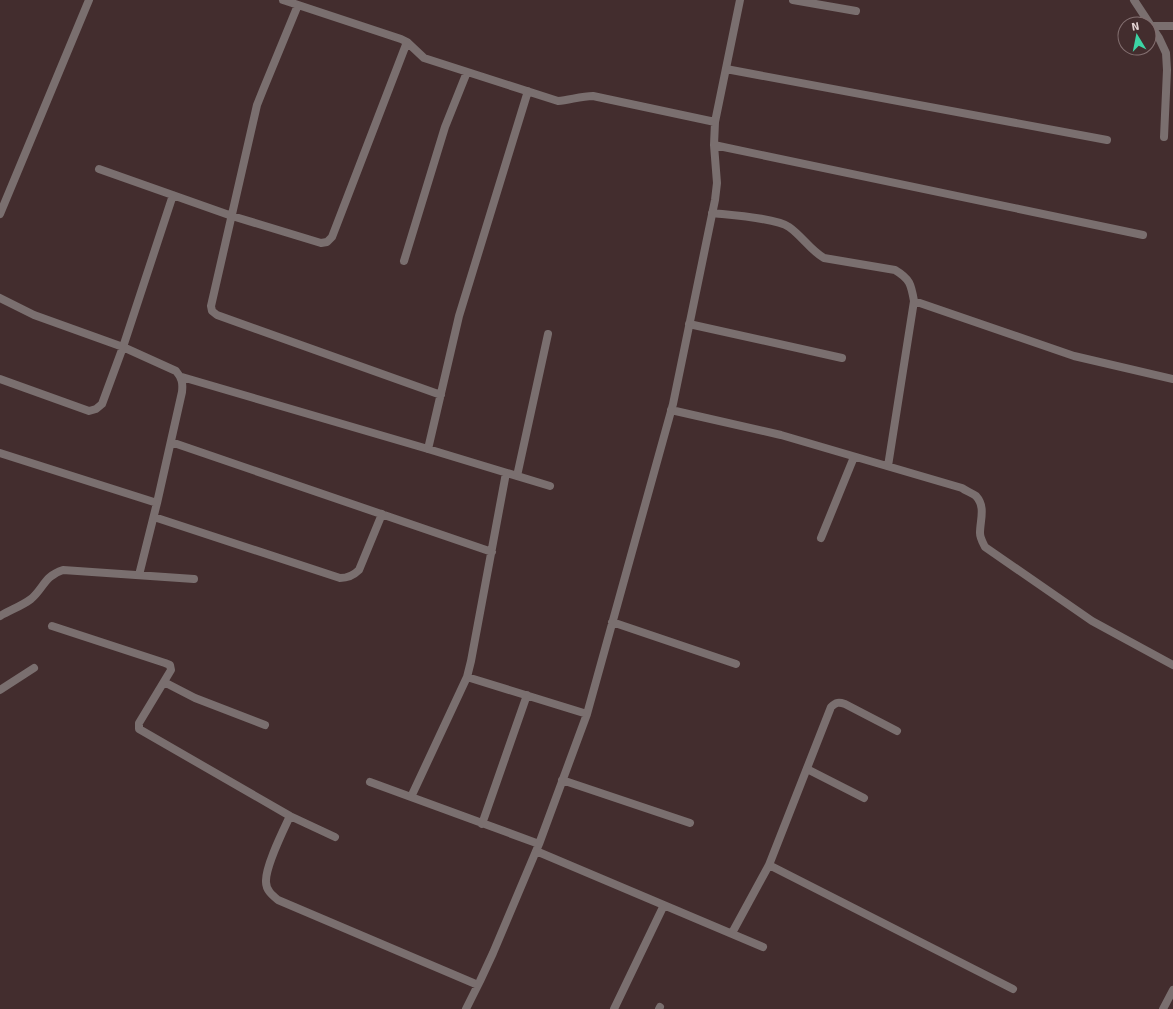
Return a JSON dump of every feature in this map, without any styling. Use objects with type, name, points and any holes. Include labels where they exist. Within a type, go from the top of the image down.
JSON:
[{"type":"street","points":[[0,214],[89,0]]},
{"type":"street","points":[[283,0],[401,39],[407,42],[424,58],[558,101],[565,101],[584,96],[593,96],[714,122]]},
{"type":"street","points":[[466,1009],[493,953],[537,848],[587,714],[671,410],[712,213],[717,183],[714,122],[740,0]]},
{"type":"street","points":[[793,0],[856,11]]},
{"type":"street","points":[[1134,0],[1144,16]]},
{"type":"street","points":[[298,4],[257,105],[211,306],[212,311],[216,316],[441,395]]},
{"type":"street","points":[[1157,26],[1173,26]]},
{"type":"street","points":[[1157,35],[1166,54],[1167,70],[1164,136]]},
{"type":"street","points":[[100,169],[232,216],[321,243],[327,242],[332,237],[407,42]]},
{"type":"street","points":[[726,69],[1107,140]]},
{"type":"street","points":[[404,261],[445,127],[468,72]]},
{"type":"street","points":[[428,449],[459,316],[528,91]]},
{"type":"street","points":[[714,145],[1143,235]]},
{"type":"street","points":[[0,379],[89,411],[96,410],[102,404],[124,347],[173,195]]},
{"type":"street","points":[[712,213],[776,221],[788,226],[808,244],[814,252],[824,258],[895,270],[905,276],[912,287],[914,301],[888,466]]},
{"type":"street","points":[[0,298],[34,315],[124,347],[176,371],[182,377],[550,486]]},
{"type":"street","points":[[914,301],[1074,356],[1173,379]]},
{"type":"street","points":[[689,324],[842,358]]},
{"type":"street","points":[[517,476],[548,334]]},
{"type":"street","points":[[140,575],[182,392],[182,377]]},
{"type":"street","points":[[671,410],[781,435],[962,488],[975,496],[981,505],[982,515],[980,534],[985,547],[1092,621],[1173,664]]},
{"type":"street","points":[[171,442],[492,552]]},
{"type":"street","points":[[0,453],[157,503]]},
{"type":"street","points":[[821,538],[854,456]]},
{"type":"street","points":[[411,797],[467,676],[506,473]]},
{"type":"street","points":[[154,517],[340,578],[348,578],[359,570],[382,514]]},
{"type":"street","points":[[0,616],[26,603],[48,579],[55,573],[63,570],[194,579]]},
{"type":"street","points":[[612,622],[736,664]]},
{"type":"street","points":[[52,626],[170,665],[171,670],[139,723],[139,729],[290,816],[335,837]]},
{"type":"street","points":[[0,690],[34,668]]},
{"type":"street","points":[[467,676],[587,714]]},
{"type":"street","points":[[164,682],[195,698],[265,725]]},
{"type":"street","points":[[482,824],[527,695]]},
{"type":"street","points":[[732,934],[768,865],[831,707],[835,703],[839,702],[845,704],[897,731]]},
{"type":"street","points":[[806,769],[864,798]]},
{"type":"street","points":[[562,780],[690,823]]},
{"type":"street","points":[[370,782],[482,824],[664,905],[763,947]]},
{"type":"street","points":[[290,816],[267,871],[266,883],[270,893],[278,900],[478,985]]},
{"type":"street","points":[[768,865],[1013,989]]},
{"type":"street","points":[[614,1009],[664,905]]},
{"type":"street","points":[[1163,1009],[1173,990]]}]
